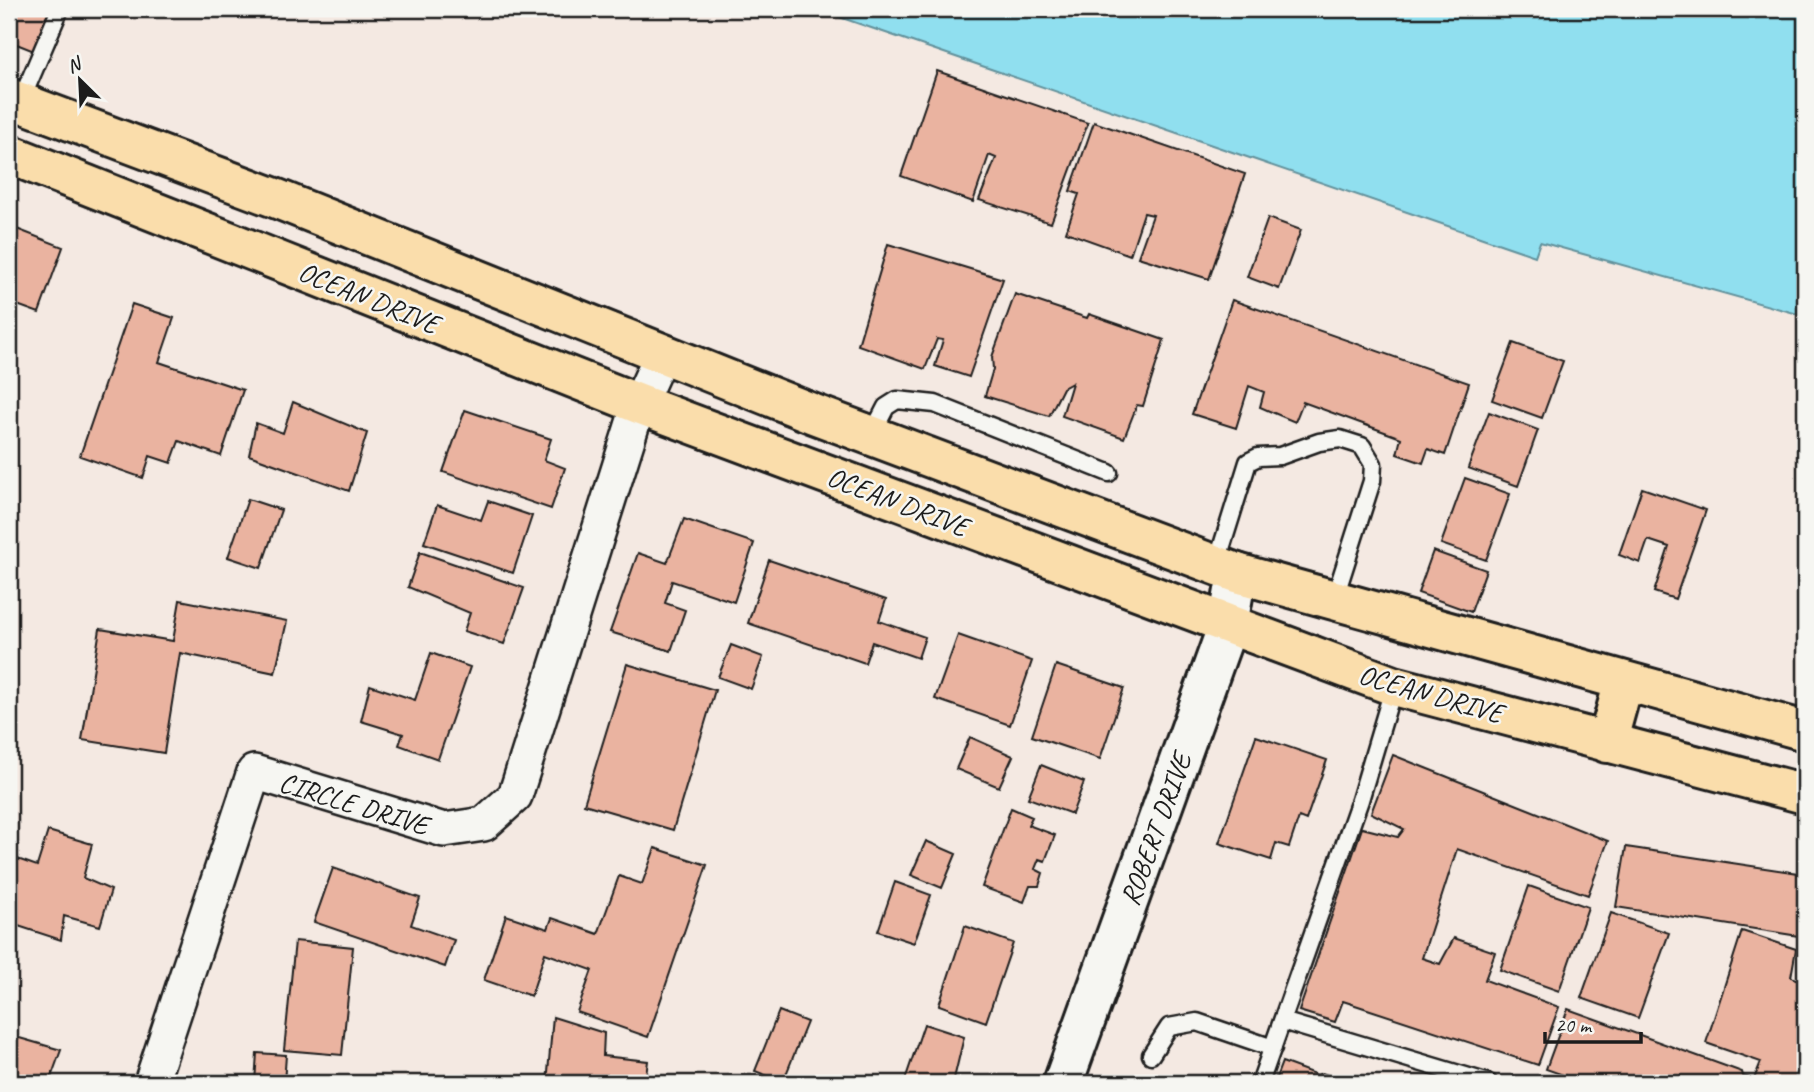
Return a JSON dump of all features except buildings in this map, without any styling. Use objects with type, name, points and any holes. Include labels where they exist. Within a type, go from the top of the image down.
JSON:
[{"type":"main road","name":"OCEAN DRIVE","points":[[14,100],[275,198],[871,436],[1227,569],[1805,731]]},
{"type":"main road","name":"OCEAN DRIVE","points":[[9,155],[639,404],[1394,686],[1805,794]]},
{"type":"main road","points":[[251,250],[275,198]]},
{"type":"main road","points":[[419,317],[440,264]]},
{"type":"main road","points":[[866,489],[871,436]]},
{"type":"main road","points":[[1607,743],[1624,681]]},
{"type":"street","name":"CIRCLE DRIVE","points":[[151,1083],[254,772],[444,830],[484,824],[514,796],[639,404],[662,353]]},
{"type":"street","name":"ROBERT DRIVE","points":[[1063,1083],[1228,625],[1227,569]]},
{"type":"lane","points":[[14,100],[61,9]]},
{"type":"lane","points":[[871,436],[886,407],[897,400],[935,404],[1109,473]]},
{"type":"lane","points":[[1227,569],[1248,462],[1258,457],[1280,456],[1319,442],[1340,439],[1362,446],[1373,464],[1372,481],[1334,600]]},
{"type":"lane","points":[[1260,1083],[1360,800],[1394,686]]},
{"type":"lane","points":[[1282,1021],[1489,1083]]},
{"type":"lane","points":[[1151,1055],[1168,1027],[1197,1022],[1273,1048]]},
{"type":"water","points":[[816,9],[1805,9],[1805,316],[1540,242],[1535,256]]}]
